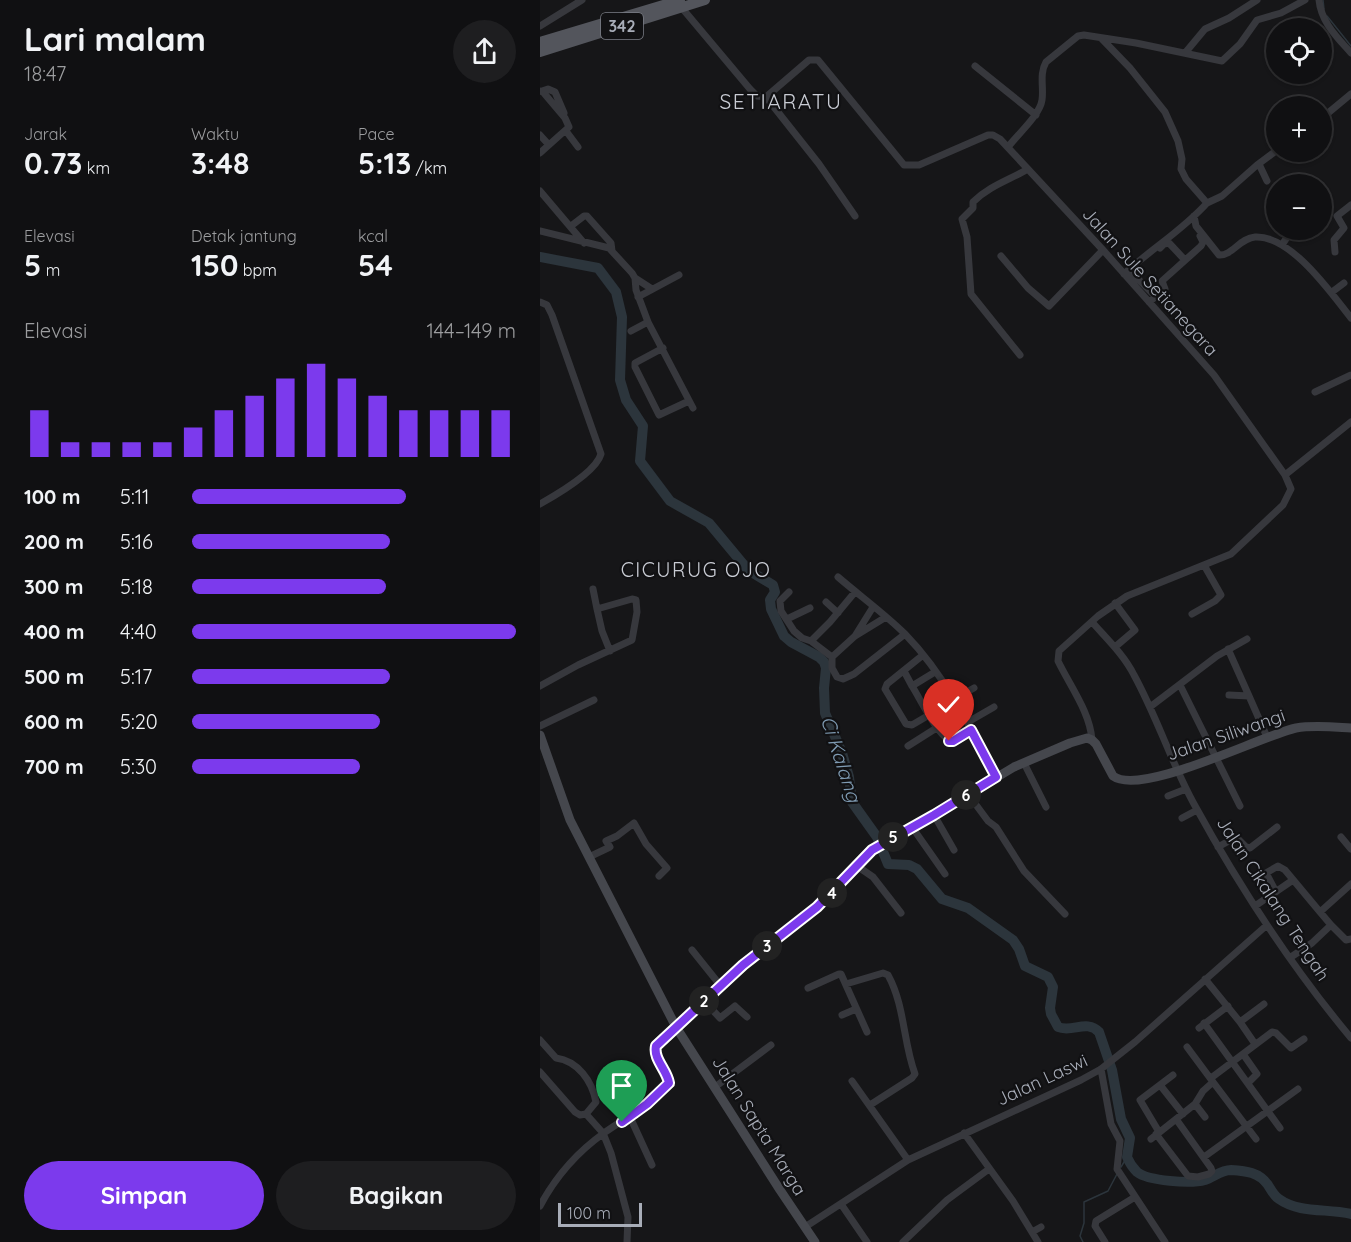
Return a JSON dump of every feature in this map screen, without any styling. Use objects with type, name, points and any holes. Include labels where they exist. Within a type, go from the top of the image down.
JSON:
[{"type":"main road","name":"342","points":[[540,52],[619,23],[681,4],[705,0]]},
{"type":"main road","name":"342","points":[[540,42],[619,23]]},
{"type":"street","points":[[540,26],[582,0]]},
{"type":"street","points":[[1185,53],[1205,29],[1229,18],[1257,0]]},
{"type":"street","points":[[1008,147],[1036,115],[1042,100],[1043,71],[1046,62],[1078,36],[1136,43],[1222,61],[1240,44],[1257,20],[1305,0]]},
{"type":"street","points":[[1319,0],[1323,17],[1346,42],[1351,53]]},
{"type":"street","points":[[681,4],[750,89],[757,96],[766,97],[819,164],[855,216]]},
{"type":"street","points":[[1102,39],[1130,68],[1165,112],[1178,141],[1182,159],[1181,169],[1186,179],[1207,203]]},
{"type":"street","name":"Jalan Sule Setianegara","points":[[766,97],[807,62],[816,59],[904,165],[919,165],[988,135],[993,135],[1008,147],[1103,250],[1127,272],[1149,302],[1225,389],[1285,475]]},
{"type":"street","points":[[975,66],[1036,115]]},
{"type":"street","points":[[540,153],[569,127],[566,118],[541,91]]},
{"type":"street","points":[[1332,110],[1351,94]]},
{"type":"street","points":[[566,131],[578,147]]},
{"type":"street","points":[[540,135],[549,145]]},
{"type":"street","points":[[1155,296],[1127,272],[1207,203],[1225,194],[1266,158]]},
{"type":"street","points":[[1258,164],[1266,179]]},
{"type":"street","points":[[1020,356],[972,296],[967,237],[962,219],[973,208],[973,202],[981,195],[1028,169]]},
{"type":"street","points":[[540,191],[584,243]]},
{"type":"street","points":[[1335,252],[1334,240],[1344,228],[1337,217],[1351,205]]},
{"type":"street","points":[[571,226],[587,216],[611,243],[612,251]]},
{"type":"street","points":[[1194,216],[1196,226],[1219,255],[1227,254],[1248,238],[1261,237],[1282,245],[1332,292],[1351,318]]},
{"type":"street","points":[[1149,302],[1165,288],[1162,281],[1203,242],[1192,227]]},
{"type":"street","points":[[540,231],[602,246],[612,251],[635,278],[652,289]]},
{"type":"street","points":[[1282,245],[1285,240]]},
{"type":"street","points":[[1144,261],[1167,243],[1172,245],[1184,260]]},
{"type":"street","points":[[1001,256],[1028,288],[1050,306],[1103,250]]},
{"type":"street","points":[[638,297],[679,275]]},
{"type":"street","points":[[635,278],[638,297],[648,322],[663,348],[691,405],[659,415],[634,364],[663,348]]},
{"type":"street","points":[[1332,292],[1344,283]]},
{"type":"street","points":[[540,302],[547,305],[552,315],[601,449],[599,460],[573,482],[540,504]]},
{"type":"street","points":[[632,331],[648,322]]},
{"type":"street","points":[[1315,392],[1351,375]]},
{"type":"street","points":[[540,1206],[561,1171],[603,1133],[630,1117],[662,1092],[669,1083],[655,1050],[657,1044],[755,955],[813,911],[878,845],[1024,763],[1077,741],[1087,738],[1092,740],[1092,728],[1058,657],[1062,648],[1115,603],[1148,587],[1231,554],[1283,505],[1291,489],[1285,475],[1351,422]]},
{"type":"street","points":[[1192,614],[1221,595],[1204,565]]},
{"type":"street","points":[[838,578],[905,634],[923,655],[968,722],[996,777]]},
{"type":"street","points":[[592,589],[602,632],[610,651]]},
{"type":"street","points":[[789,592],[782,598],[779,605],[783,616],[798,635],[811,641],[832,657],[834,673],[838,678],[854,674],[905,634]]},
{"type":"street","points":[[811,641],[855,592]]},
{"type":"street","points":[[540,686],[632,640],[638,602],[633,598],[597,609]]},
{"type":"street","points":[[826,602],[838,613]]},
{"type":"street","points":[[1115,603],[1135,630],[1115,648]]},
{"type":"street","points":[[855,636],[873,607]]},
{"type":"street","points":[[787,619],[810,608]]},
{"type":"street","points":[[832,657],[855,636],[886,617]]},
{"type":"street","name":"Jalan Cikalang Tengah","points":[[1092,622],[1134,674],[1177,771],[1218,847],[1267,925],[1351,1038]]},
{"type":"street","points":[[1150,708],[1228,649],[1247,639]]},
{"type":"street","points":[[1228,649],[1267,737]]},
{"type":"street","points":[[923,655],[886,685],[886,692],[907,725],[915,724],[929,715]]},
{"type":"street","points":[[903,671],[946,739],[950,741],[971,730]]},
{"type":"street","points":[[912,686],[935,672]]},
{"type":"street","points":[[1180,685],[1240,806]]},
{"type":"street","points":[[954,699],[974,688]]},
{"type":"street","points":[[1229,695],[1249,696]]},
{"type":"street","points":[[540,726],[594,700]]},
{"type":"street","points":[[968,722],[994,707]]},
{"type":"street","points":[[908,746],[938,727]]},
{"type":"street","name":"Jalan Siliwangi","points":[[1092,740],[1111,775],[1118,780],[1133,780],[1177,771],[1217,758],[1267,737],[1305,727],[1351,728]]},
{"type":"street","name":"Jalan Sapta Marga","points":[[540,735],[565,808],[676,1027],[815,1242]]},
{"type":"street","points":[[1024,763],[1046,807]]},
{"type":"street","points":[[1168,796],[1186,789]]},
{"type":"street","points":[[968,794],[988,821],[996,827],[1023,871],[1065,914]]},
{"type":"street","points":[[1182,818],[1197,810]]},
{"type":"street","points":[[934,815],[954,850]]},
{"type":"street","points":[[590,857],[610,847],[606,841],[625,831],[634,823],[646,844],[667,868],[659,876]]},
{"type":"street","points":[[912,826],[945,874]]},
{"type":"street","points":[[1218,847],[1236,837],[1250,848],[1277,827]]},
{"type":"street","points":[[1341,837],[1351,849]]},
{"type":"street","points":[[857,866],[873,878],[901,913]]},
{"type":"street","points":[[1276,892],[1267,877],[1267,873],[1276,866],[1282,867],[1346,940],[1351,939]]},
{"type":"street","points":[[1255,906],[1293,880]]},
{"type":"street","points":[[1320,912],[1351,884]]},
{"type":"street","name":"Jalan Laswi","points":[[805,1227],[908,1160],[1103,1067],[1267,925]]},
{"type":"street","points":[[1291,957],[1312,943],[1331,925]]},
{"type":"street","points":[[692,950],[720,985]]},
{"type":"street","points":[[846,984],[882,973],[888,975],[901,1010],[909,1056],[915,1074],[870,1105]]},
{"type":"street","points":[[808,988],[839,974],[842,975],[867,1032]]},
{"type":"street","points":[[1205,979],[1255,1044]]},
{"type":"street","points":[[704,1001],[720,1018],[735,1006],[747,1017]]},
{"type":"street","points":[[1240,1022],[1264,1004]]},
{"type":"street","points":[[1228,1006],[1201,1026],[1232,1061],[1280,1128]]},
{"type":"street","points":[[842,1015],[856,1008]]},
{"type":"street","points":[[1155,1135],[1195,1104],[1212,1080],[1232,1061],[1273,1032],[1291,1048],[1304,1039]]},
{"type":"street","points":[[540,1040],[556,1058],[574,1064],[586,1079],[596,1102],[586,1114],[580,1115],[540,1072]]},
{"type":"street","points":[[715,1087],[771,1045]]},
{"type":"street","points":[[1187,1047],[1256,1139]]},
{"type":"street","points":[[1243,1054],[1257,1074],[1248,1083]]},
{"type":"street","points":[[1103,1067],[1109,1114],[1120,1141],[1119,1171],[1165,1242]]},
{"type":"street","points":[[1173,1075],[1140,1100],[1155,1135],[1188,1176],[1202,1177],[1210,1173],[1212,1169],[1176,1119]]},
{"type":"street","points":[[852,1081],[908,1160]]},
{"type":"street","points":[[1160,1085],[1183,1114]]},
{"type":"street","points":[[1204,1157],[1298,1089]]},
{"type":"street","points":[[1195,1104],[1205,1117]]},
{"type":"street","points":[[586,1114],[603,1133],[611,1153],[627,1212],[627,1242]]},
{"type":"street","points":[[630,1117],[652,1165]]},
{"type":"street","points":[[964,1133],[1013,1200],[1038,1242]]},
{"type":"street","points":[[903,1242],[947,1200],[989,1169]]},
{"type":"street","points":[[1105,1242],[1095,1226],[1096,1221],[1135,1197]]},
{"type":"street","points":[[841,1204],[867,1242]]},
{"type":"street","points":[[1032,1232],[1041,1227]]},
{"type":"waterway","points":[[1323,0],[1324,9]]},
{"type":"waterway","points":[[1327,16],[1351,46]]},
{"type":"waterway","name":"Ci Kalang","points":[[540,257],[598,268],[616,292],[622,317],[620,380],[626,400],[643,426],[640,461],[670,501],[709,523],[748,570],[773,585],[775,592],[770,600],[771,609],[784,636],[824,662],[826,668],[825,713],[842,753],[849,777],[852,802],[877,837],[888,864],[909,865],[917,869],[942,899],[968,908],[1013,940],[1025,966],[1048,977],[1053,987],[1051,1014],[1058,1027],[1084,1026],[1094,1028],[1099,1032],[1112,1070],[1121,1119],[1130,1138],[1127,1157],[1137,1172],[1150,1178],[1180,1182],[1205,1180],[1227,1170],[1237,1170],[1261,1177],[1276,1196],[1287,1204],[1305,1209],[1351,1214]]},
{"type":"waterway","points":[[1121,1167],[1127,1157]]},
{"type":"waterway","points":[[1083,1242],[1080,1236],[1084,1223],[1084,1202],[1108,1191],[1117,1174]]},
{"type":"district","name":"SETIARATU","points":[[781,102]]},
{"type":"district","name":"CICURUG OJO","points":[[696,570]]},
{"type":"route","points":[[622,1122],[647,1104],[669,1083],[667,1074],[656,1054],[658,1042],[755,955],[813,911],[877,846],[996,777],[971,730],[949,741]]}]
